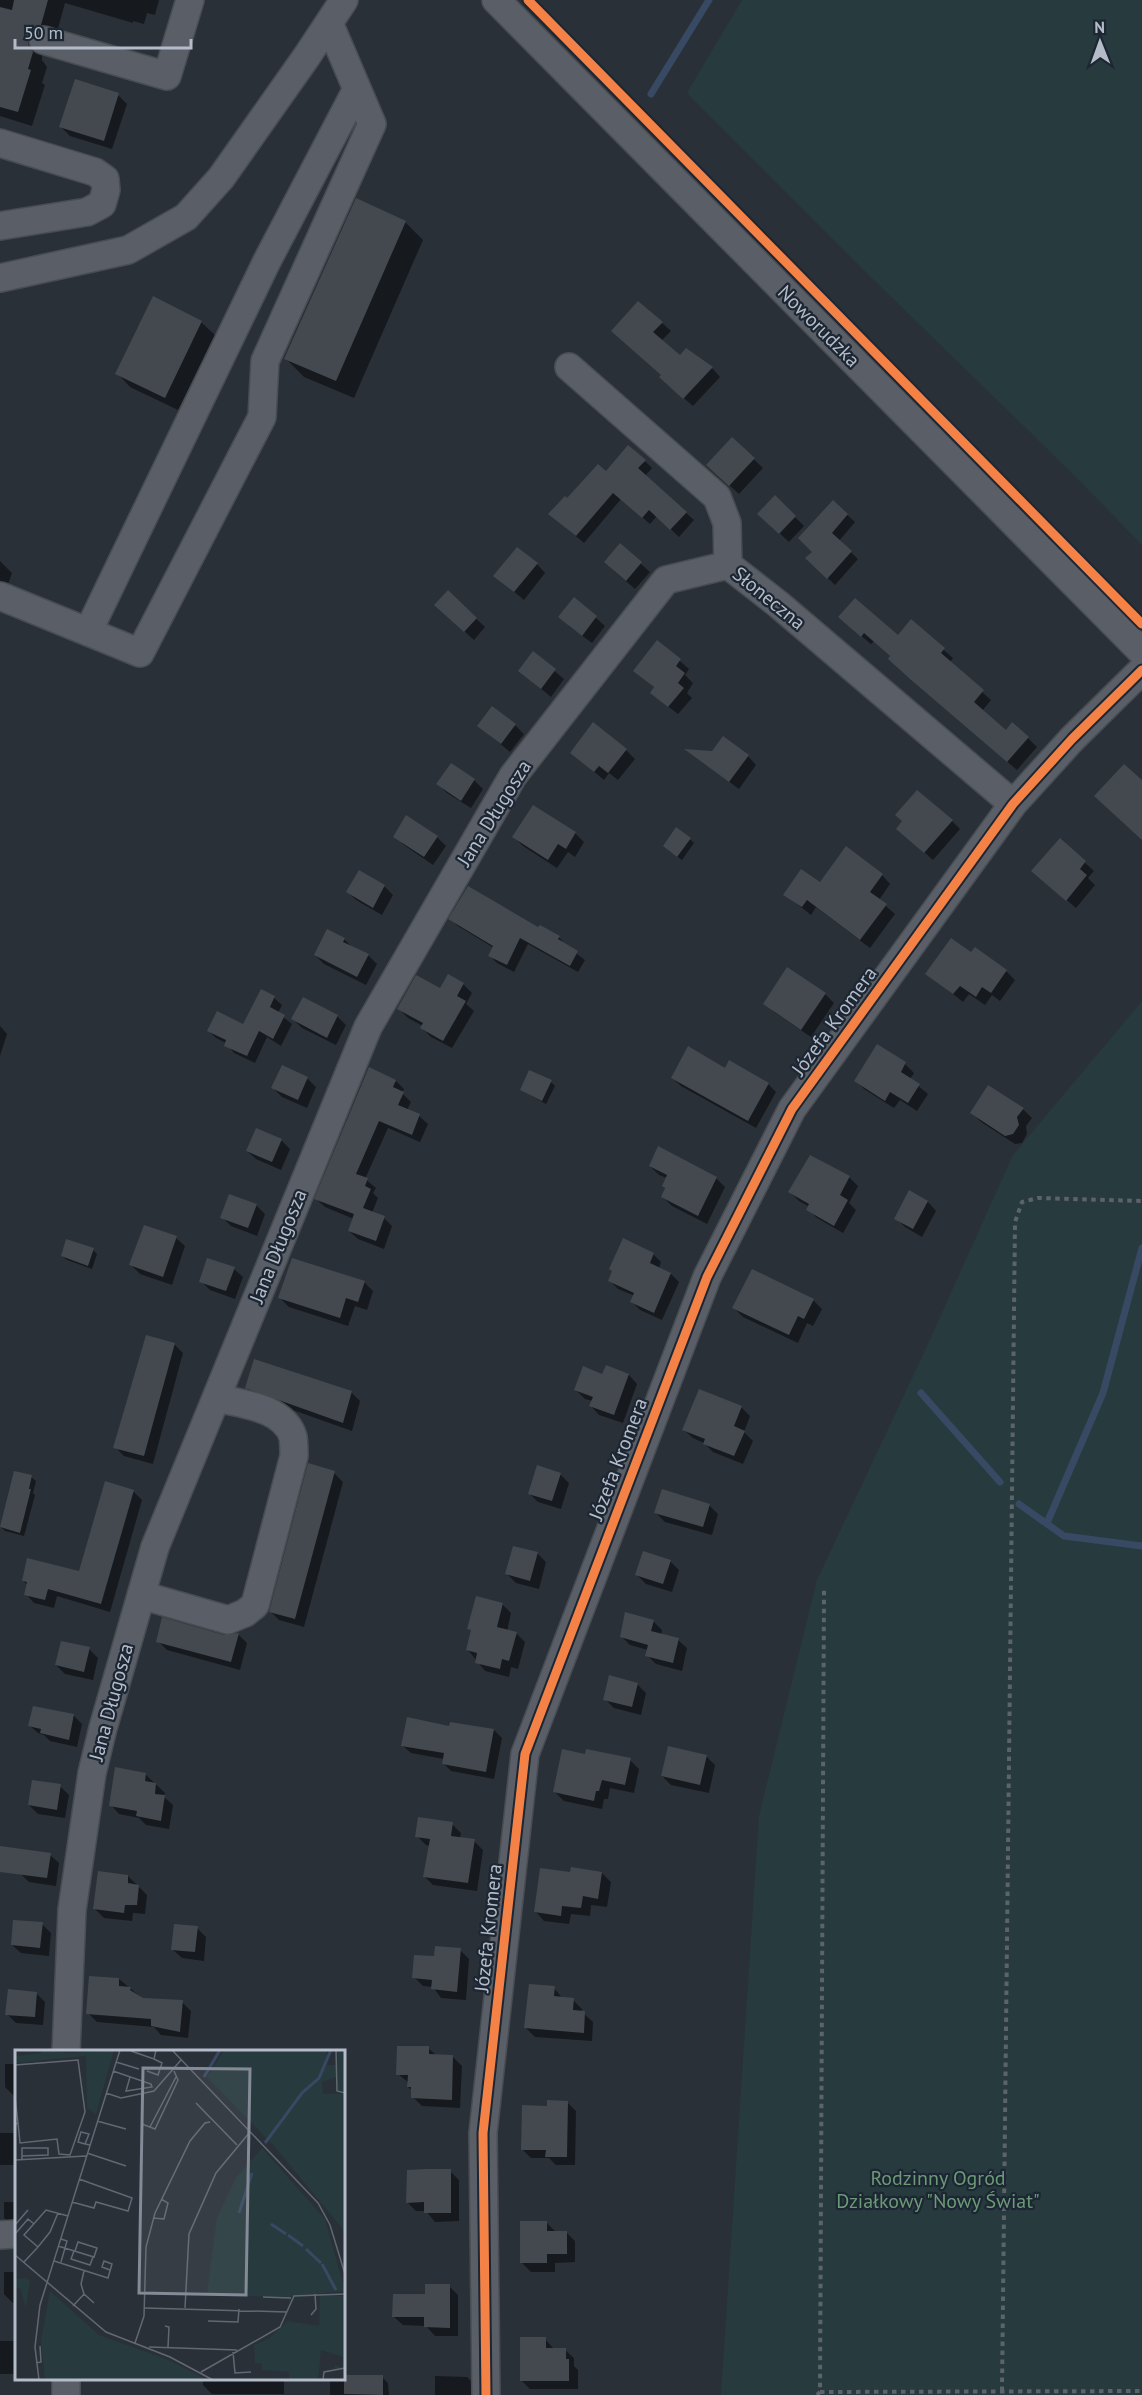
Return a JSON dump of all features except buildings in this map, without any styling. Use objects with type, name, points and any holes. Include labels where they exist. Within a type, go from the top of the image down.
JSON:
[{"type":"street","points":[[43,40],[167,76],[190,0]]},
{"type":"street","points":[[0,278],[128,250],[186,218],[220,178],[344,0]]},
{"type":"street","name":"Noworudzka","points":[[496,0],[1142,652]]},
{"type":"street","points":[[0,596],[140,653],[262,417],[265,361],[372,124],[329,23]]},
{"type":"street","points":[[88,632],[267,261],[357,88]]},
{"type":"street","points":[[0,143],[95,172],[105,179],[106,190],[102,204],[87,212],[0,226]]},
{"type":"street","name":"Słoneczna","points":[[569,367],[717,497],[727,523],[728,565],[778,604],[1013,804]]},
{"type":"street","name":"Jana Długosza","points":[[66,2050],[72,1911],[92,1773],[155,1547],[368,1027],[513,776],[666,580],[728,565]]},
{"type":"street","name":"Józefa Kromera","points":[[486,2395],[483,2133],[525,1754],[707,1277],[792,1109],[1013,804],[1072,739],[1142,670]]},
{"type":"street","points":[[141,1595],[228,1620],[245,1613],[255,1605],[294,1456],[292,1436],[279,1418],[262,1409],[216,1398]]},
{"type":"street","points":[[0,2235],[15,2234]]},
{"type":"path","points":[[1002,2391],[1015,1222],[1022,1202],[1038,1198],[1142,1202]]},
{"type":"path","points":[[824,1590],[819,2393],[1142,2391]]},
{"type":"green space","points":[[742,0],[1142,0],[1142,545],[687,93]]},
{"type":"green space","name":"Rodzinny Ogród Działkowy \"Nowy Świat\"","points":[[1142,1001],[1142,2395],[721,2395],[759,1816],[817,1580],[923,1355],[1013,1155]]},
{"type":"waterway","points":[[651,94],[709,0]]},
{"type":"waterway","points":[[1047,1523],[1103,1393],[1142,1248]]},
{"type":"waterway","points":[[921,1393],[1000,1482]]},
{"type":"waterway","points":[[1019,1504],[1064,1536],[1142,1546]]},
{"type":"cycle path","points":[[528,0],[1142,624]]},
{"type":"cycle path","points":[[486,2395],[483,2133],[525,1754],[707,1277],[792,1109],[1013,804],[1072,739],[1142,670]]}]
